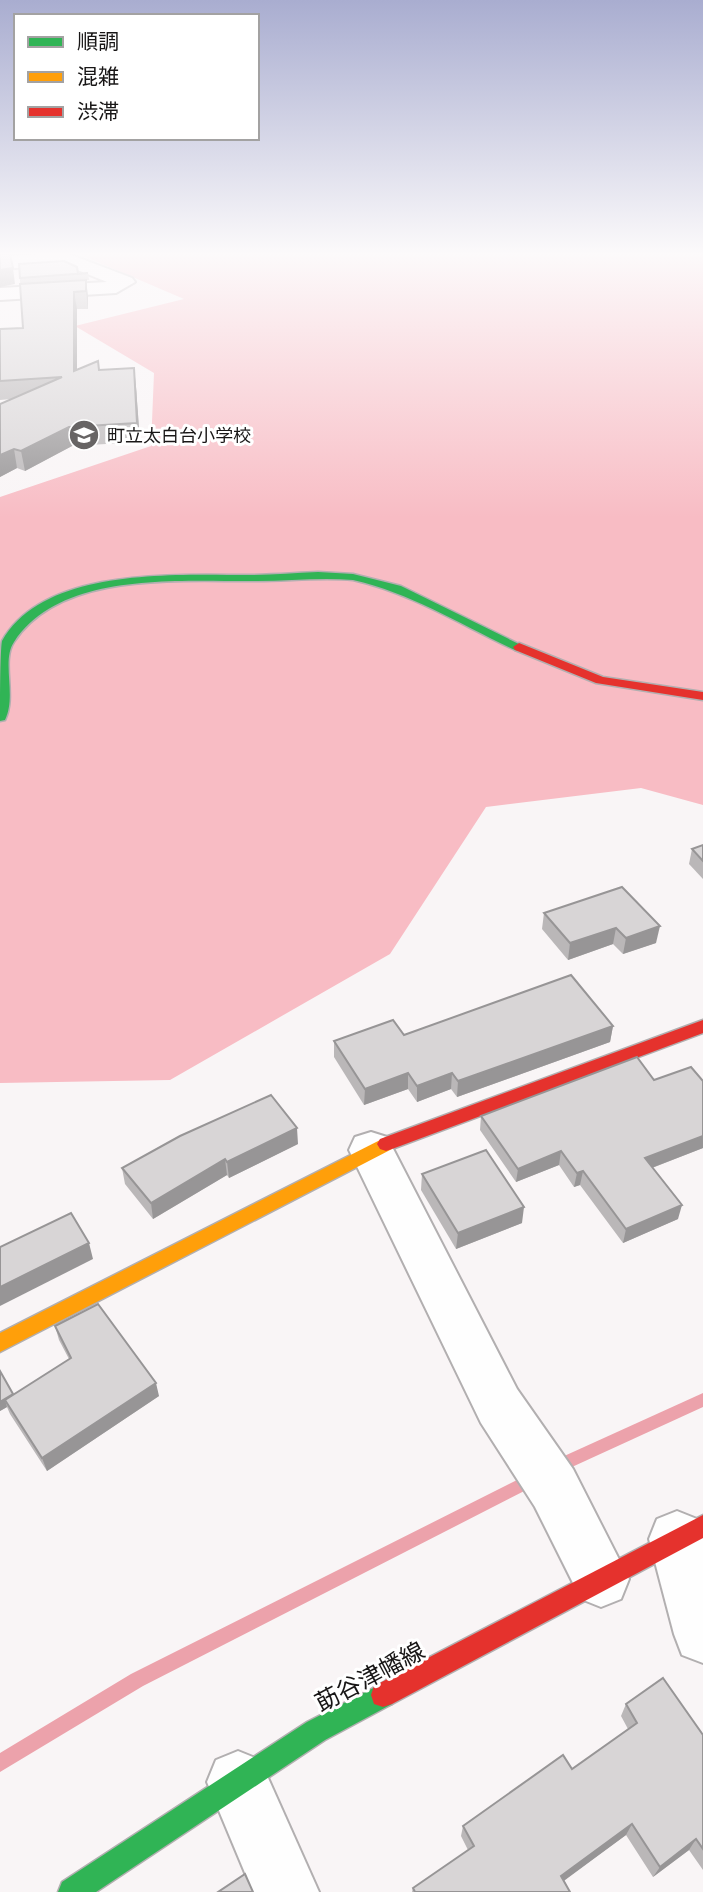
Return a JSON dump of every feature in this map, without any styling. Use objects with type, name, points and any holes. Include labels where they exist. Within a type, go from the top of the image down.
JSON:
[{"type":"street","points":[[0,717],[5,705],[4,646],[24,620],[61,598],[129,580],[352,577],[410,592],[493,636],[600,680],[703,696]]},
{"type":"street","points":[[0,1343],[371,1150],[703,1026]]},
{"type":"street","points":[[371,1150],[499,1406],[554,1488],[601,1579]]},
{"type":"street","points":[[690,1533],[703,1634]]},
{"type":"street","name":"莇谷津幡線","points":[[72,1892],[316,1731],[690,1533]]},
{"type":"street","points":[[238,1782],[286,1892]]},
{"type":"shaded area","points":[[102,342],[703,342],[703,805],[641,788],[486,807],[390,954],[170,1080],[0,1083],[0,497],[151,446],[154,373]]},
{"type":"building","points":[[0,342],[74,342],[74,371],[98,361],[99,370],[134,368],[137,423],[69,427],[21,451],[14,449],[0,455],[0,404],[62,377],[0,381]]},
{"type":"building","points":[[703,845],[703,861],[692,849]]},
{"type":"building","points":[[622,887],[660,926],[626,938],[616,928],[570,943],[544,913]]},
{"type":"building","points":[[571,975],[613,1026],[458,1081],[452,1073],[417,1086],[408,1073],[365,1089],[334,1041],[393,1020],[404,1035]]},
{"type":"building","points":[[637,1057],[654,1080],[691,1067],[703,1081],[703,1136],[645,1158],[682,1205],[626,1229],[583,1171],[577,1173],[561,1151],[518,1169],[481,1116]]},
{"type":"building","points":[[271,1095],[297,1128],[227,1162],[225,1159],[151,1203],[122,1168],[180,1136]]},
{"type":"building","points":[[486,1150],[524,1207],[458,1233],[422,1174]]},
{"type":"building","points":[[71,1213],[89,1243],[0,1287],[0,1247]]},
{"type":"building","points":[[98,1304],[156,1383],[42,1458],[5,1400],[71,1358],[55,1326]]},
{"type":"building","points":[[0,1371],[13,1394],[0,1402]]},
{"type":"building","points":[[663,1678],[703,1735],[703,1849],[696,1839],[660,1867],[632,1824],[561,1876],[570,1892],[415,1892],[413,1888],[474,1846],[463,1826],[563,1755],[572,1769],[637,1723],[626,1704]]},
{"type":"building","points":[[245,1874],[253,1892],[218,1892]]},
{"type":"waterway","points":[[556,1467],[703,1400]]},
{"type":"waterway","points":[[0,1763],[137,1680],[533,1479]]},
{"type":"traffic: fast","points":[[0,717],[4,698],[4,651],[6,644],[25,619],[52,602],[84,590],[119,583],[193,578],[330,575],[353,577],[397,588],[519,647]]},
{"type":"traffic: fast","points":[[72,1892],[316,1731],[383,1695]]},
{"type":"traffic: slow","points":[[0,1343],[386,1144]]},
{"type":"traffic: jam","points":[[519,647],[600,680],[703,696]]},
{"type":"traffic: jam","points":[[386,1144],[703,1026]]},
{"type":"traffic: jam","points":[[383,1695],[703,1526]]},
{"type":"place","name":"町立太白台小学校","points":[[84,435]]}]
